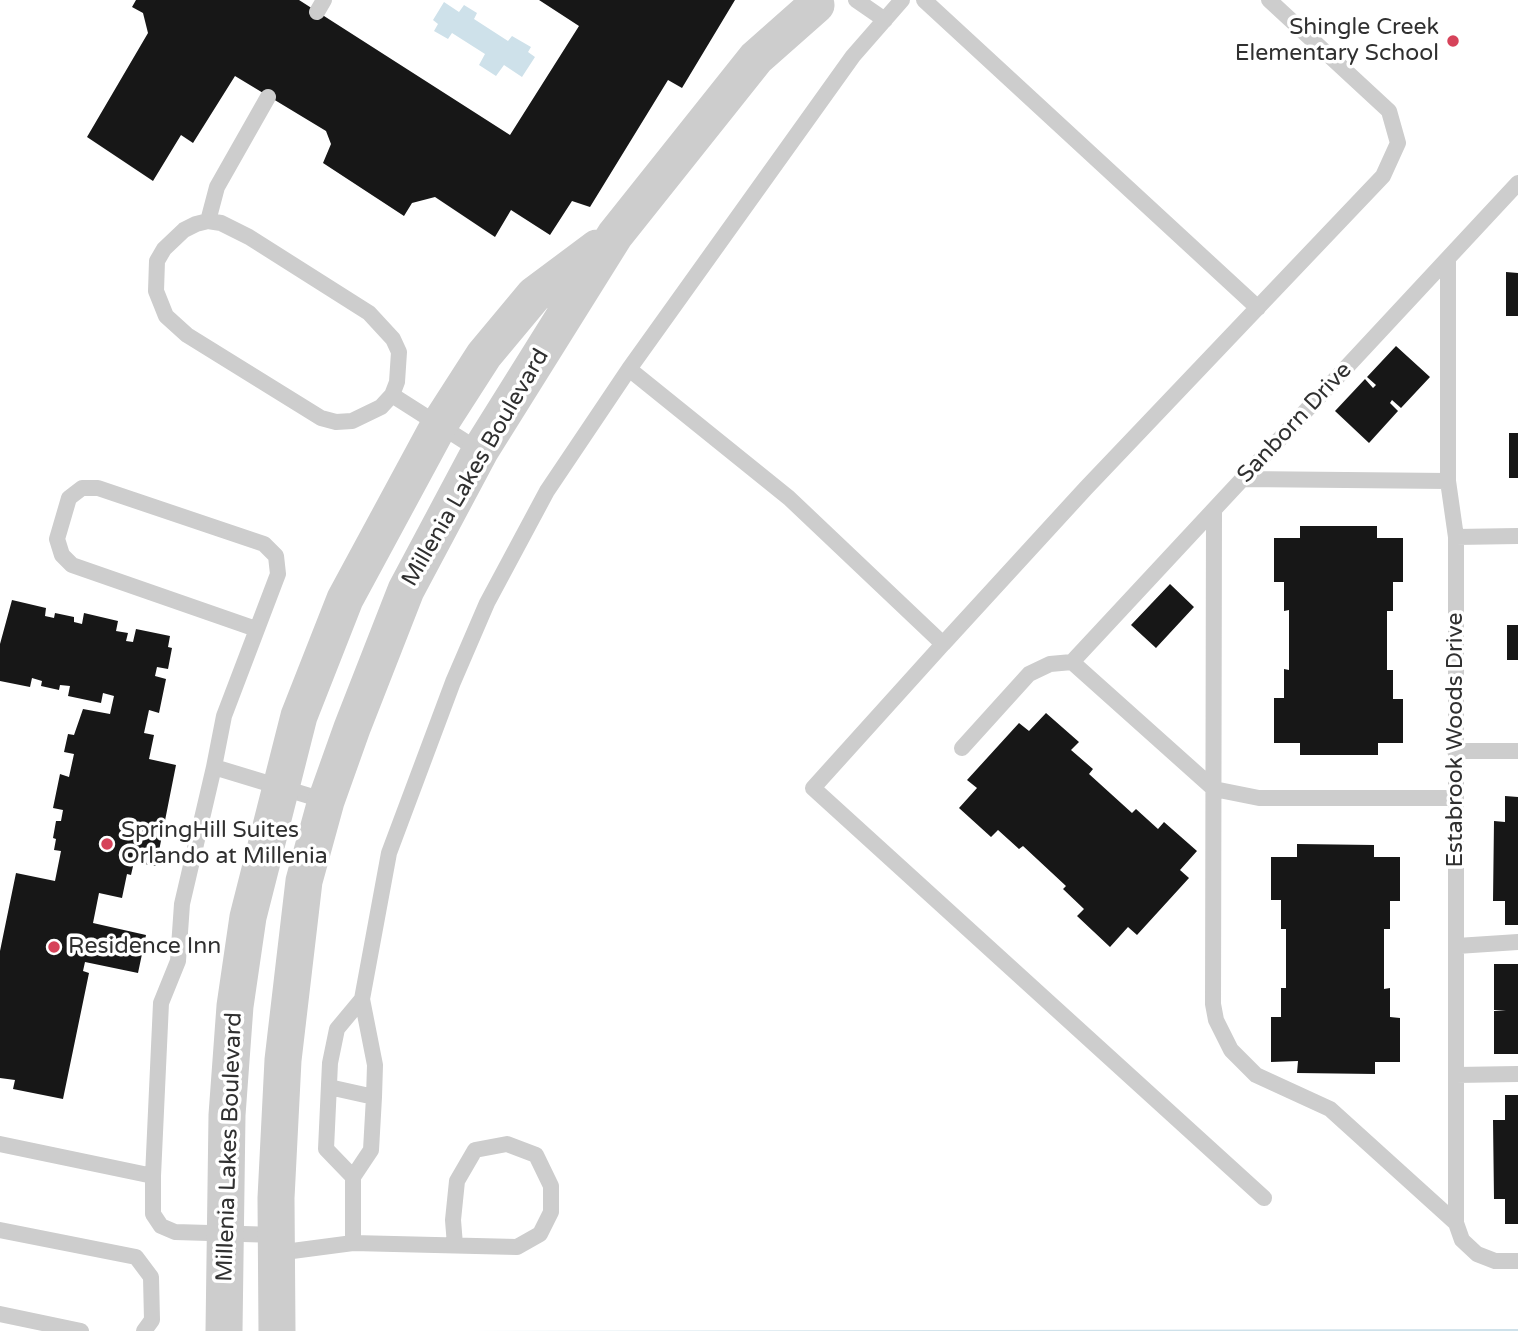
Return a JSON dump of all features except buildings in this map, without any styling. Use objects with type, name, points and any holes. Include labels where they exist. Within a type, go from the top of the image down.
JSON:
[{"type":"street","name":"Millenia Lakes Boulevard","points":[[277,1331],[283,1060],[304,881],[326,801],[406,590],[480,451],[615,235],[757,58],[816,5]]},
{"type":"street","name":"Millenia Lakes Boulevard","points":[[225,1331],[227,1115],[236,1006],[248,917],[279,786],[299,716],[345,599],[439,425],[484,355],[534,295],[615,235]]},
{"type":"lane","points":[[856,0],[885,20]]},
{"type":"lane","points":[[353,1243],[353,1177],[371,1150],[374,1097],[375,1065],[362,999],[389,853],[453,682],[487,603],[547,491],[629,369],[853,56],[902,0]]},
{"type":"lane","points":[[924,0],[1258,308]]},
{"type":"lane","points":[[1264,1198],[813,788],[943,644],[1383,176],[1398,144],[1389,111],[1269,0]]},
{"type":"lane","points":[[208,221],[217,187],[268,97]]},
{"type":"lane","name":"Sanborn Drive","points":[[1072,662],[1518,183]]},
{"type":"lane","points":[[208,221],[221,223],[249,237],[369,313],[381,324],[399,352],[400,366],[392,395],[381,407],[352,421],[336,422],[321,418],[176,326],[166,316],[158,298],[154,276],[157,261],[173,239],[196,224],[208,221]]},
{"type":"lane","name":"Estabrook Woods Drive","points":[[1448,259],[1448,481],[1457,537],[1456,1223]]},
{"type":"lane","points":[[629,369],[789,498],[943,644]]},
{"type":"lane","points":[[392,395],[480,451]]},
{"type":"lane","points":[[1243,479],[1448,481]]},
{"type":"lane","points":[[256,629],[72,565],[62,555],[57,539],[69,498],[82,488],[98,488],[264,544],[275,556],[278,575],[225,716],[182,904],[178,961],[162,1003],[153,1214],[161,1226],[175,1232],[224,1234],[277,1244],[517,1247],[540,1234],[551,1212],[551,1186],[536,1155],[507,1144],[475,1150],[457,1181],[453,1220],[455,1245]]},
{"type":"lane","points":[[1214,510],[1213,1004],[1222,1037],[1241,1062],[1256,1075],[1330,1109],[1456,1223],[1462,1240],[1477,1254],[1495,1261],[1518,1261]]},
{"type":"lane","points":[[1457,537],[1518,536]]},
{"type":"lane","points":[[961,748],[1029,674],[1050,664],[1072,662],[1214,789],[1259,798],[1455,798]]},
{"type":"lane","points":[[1455,751],[1518,751]]},
{"type":"lane","points":[[214,767],[326,801]]},
{"type":"lane","points":[[1457,946],[1518,942]]},
{"type":"lane","points":[[353,1177],[326,1149],[330,1063],[337,1029],[362,999]]},
{"type":"lane","points":[[1455,1075],[1518,1074]]},
{"type":"lane","points":[[329,1087],[374,1097]]},
{"type":"lane","points":[[0,1144],[153,1176]]},
{"type":"lane","points":[[0,1230],[136,1257],[151,1277],[152,1320],[144,1331]]},
{"type":"lane","points":[[0,1314],[81,1331]]},
{"type":"shaded area","points":[[444,2],[459,12],[464,5],[477,13],[474,19],[508,41],[512,36],[531,47],[528,52],[535,57],[522,77],[504,65],[496,76],[479,65],[485,54],[452,33],[448,39],[434,31],[438,24],[433,20]]},
{"type":"shaded area","points":[[1518,1329],[1518,1331],[466,1331]]},
{"type":"place","name":"Shingle Creek Elementary School","points":[[1453,41]]},
{"type":"place","name":"SpringHill Suites Orlando at Millenia","points":[[107,844]]},
{"type":"place","name":"Residence Inn","points":[[54,947]]}]
